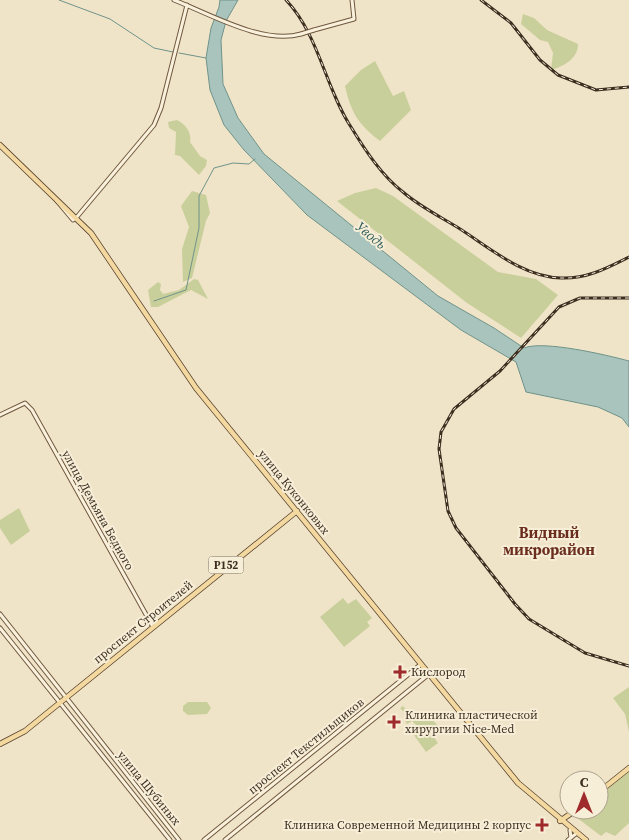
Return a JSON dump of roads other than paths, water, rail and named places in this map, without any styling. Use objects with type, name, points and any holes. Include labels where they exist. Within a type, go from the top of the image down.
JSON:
[{"type":"main road","points":[[174,0],[268,36],[283,37],[301,34],[354,19],[352,0]]},
{"type":"main road","points":[[76,218],[148,132],[162,108],[187,5]]},
{"type":"main road","name":"улица Куконковых","points":[[0,146],[98,241],[178,364],[204,399],[516,784],[559,819]]},
{"type":"main road","name":"улица Куконковых","points":[[38,182],[76,218]]},
{"type":"main road","name":"улица Демьяна Бедного","points":[[0,416],[26,403],[32,410],[153,626]]},
{"type":"main road","name":"проспект Строителей","points":[[0,743],[23,729],[65,697],[295,511]]},
{"type":"main road","name":"улица Шубиных","points":[[0,614],[179,840]]},
{"type":"main road","name":"улица Шубиных","points":[[0,628],[170,840]]},
{"type":"main road","name":"проспект Текстильщиков","points":[[204,840],[415,669],[425,670]]},
{"type":"main road","name":"улица Куконковых","points":[[425,670],[518,783],[559,819]]},
{"type":"main road","name":"проспект Текстильщиков","points":[[225,840],[425,670]]},
{"type":"main road","name":"улица Шубиных","points":[[99,752],[105,747]]},
{"type":"main road","points":[[609,783],[629,767]]},
{"type":"main road","points":[[555,815],[559,816]]},
{"type":"main road","name":"улица Куконковых","points":[[560,820],[584,840]]},
{"type":"main road","points":[[567,820],[570,839]]},
{"type":"main road","points":[[570,839],[576,834]]},
{"type":"water","points":[[220,0],[238,0],[226,21],[221,40],[223,84],[238,118],[264,154],[438,296],[494,328],[524,348],[533,346],[560,347],[629,361],[629,427],[622,418],[598,407],[526,392],[516,362],[461,330],[307,215],[244,150],[224,125],[210,90],[206,58],[211,28]]},
{"type":"waterway","points":[[59,0],[110,19],[154,48],[173,52]]},
{"type":"waterway","points":[[179,53],[206,58]]},
{"type":"waterway","points":[[154,301],[186,290],[199,228],[199,196],[214,168],[233,163],[249,164],[255,159]]},
{"type":"railway","points":[[286,0],[306,29],[342,111],[356,136],[381,170],[395,186],[409,197],[506,260],[519,267],[547,276],[561,278],[580,277],[605,269],[629,257]]},
{"type":"railway","points":[[481,0],[511,23],[540,60],[558,75],[596,90],[629,87]]},
{"type":"railway","points":[[629,298],[580,298],[559,307],[500,371],[454,409],[441,432],[439,449],[448,511],[456,528],[515,604],[529,619],[585,653],[629,666]]},
{"type":"place","name":"Кислород","points":[[400,672]]},
{"type":"place","name":"Клиника пластической хирургии Nice-Med","points":[[394,722]]},
{"type":"place","name":"Клиника Современной Медицины 2 корпус","points":[[542,825]]},
{"type":"district","name":"Видный микрорайон","points":[[549,542]]},
{"type":"water label","name":"Уводь","points":[[371,235]]}]
